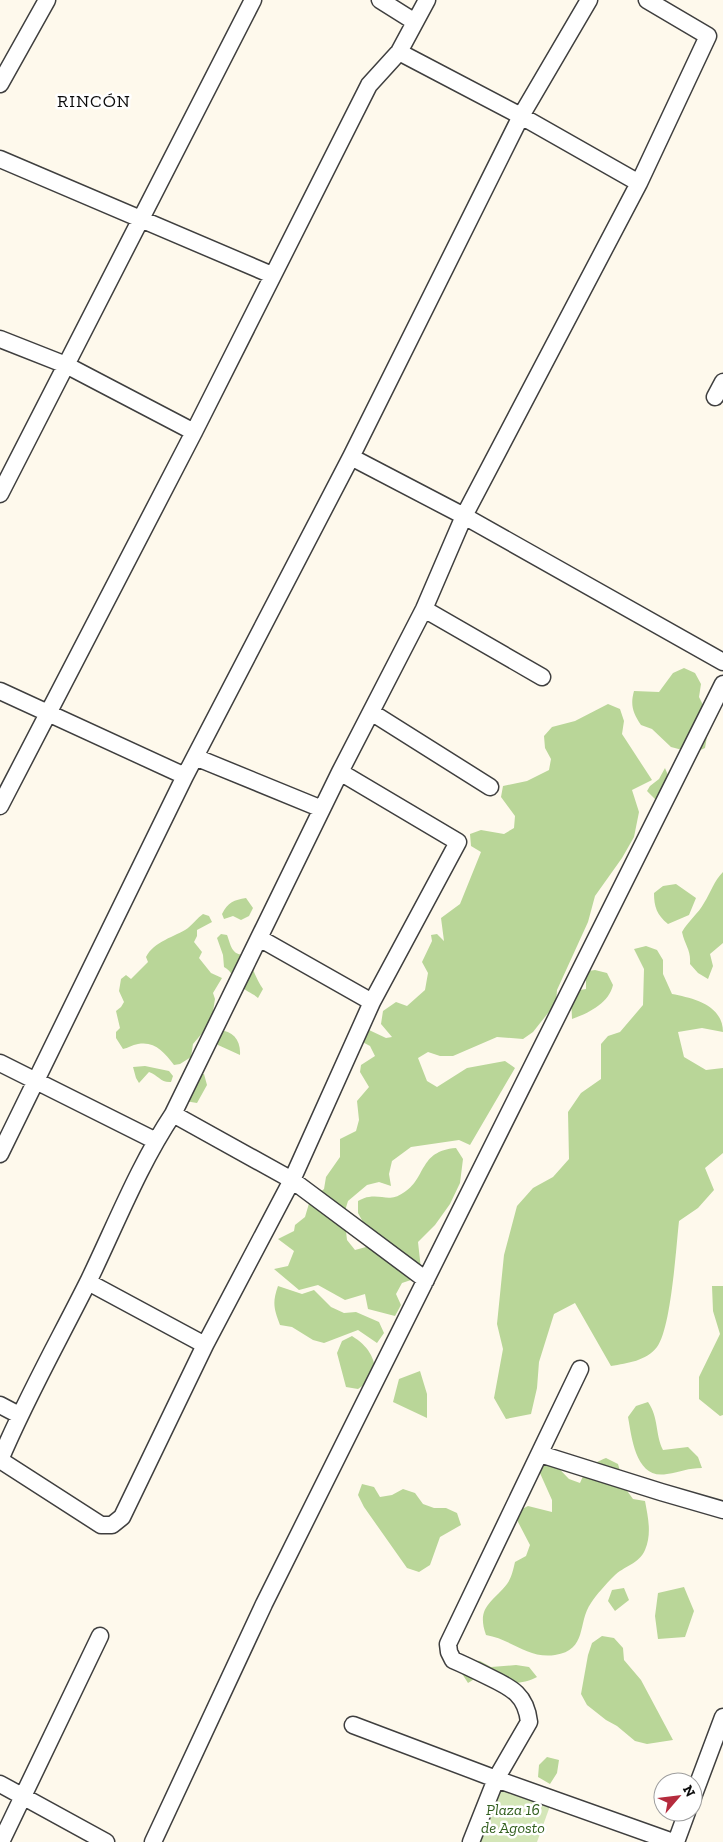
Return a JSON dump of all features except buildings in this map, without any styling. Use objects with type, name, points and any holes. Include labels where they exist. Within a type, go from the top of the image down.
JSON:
[{"type":"street","points":[[0,494],[253,0]]},
{"type":"street","points":[[380,0],[415,22]]},
{"type":"street","points":[[0,806],[194,432],[369,85],[399,52],[427,0]]},
{"type":"street","points":[[0,1154],[185,776],[351,457],[521,116],[589,0]]},
{"type":"street","points":[[340,772],[458,842],[372,1002],[292,1180],[205,1345],[122,1517],[112,1525],[101,1525],[0,1460],[19,1415],[88,1282],[156,1141],[173,1114],[340,772],[424,608],[464,516],[639,183],[708,36],[647,0]]},
{"type":"street","points":[[0,84],[45,1]]},
{"type":"street","points":[[399,52],[521,116],[639,183]]},
{"type":"street","points":[[0,159],[272,275]]},
{"type":"street","points":[[0,339],[66,365],[194,432]]},
{"type":"street","points":[[715,397],[723,382]]},
{"type":"street","points":[[351,457],[464,516],[723,662]]},
{"type":"street","points":[[424,608],[542,677]]},
{"type":"street","points":[[153,1842],[264,1604],[723,684]]},
{"type":"street","points":[[0,691],[185,776]]},
{"type":"street","points":[[371,712],[490,787]]},
{"type":"street","points":[[195,757],[322,809]]},
{"type":"street","points":[[259,938],[372,1002]]},
{"type":"street","points":[[0,1063],[156,1141]]},
{"type":"street","points":[[173,1114],[292,1180],[426,1280]]},
{"type":"street","points":[[88,1282],[205,1345]]},
{"type":"street","points":[[470,1842],[496,1779],[528,1722],[525,1705],[512,1688],[453,1660],[448,1644],[580,1369]]},
{"type":"street","points":[[0,1405],[19,1415]]},
{"type":"street","points":[[540,1454],[723,1510]]},
{"type":"street","points":[[1,1842],[100,1636]]},
{"type":"street","points":[[702,1772],[723,1717]]},
{"type":"street","points":[[353,1726],[674,1842],[683,1822]]},
{"type":"street","points":[[0,1784],[106,1842]]},
{"type":"green space","points":[[684,668],[695,673],[701,684],[699,697],[710,719],[705,748],[694,753],[671,747],[652,729],[641,725],[632,705],[634,691],[659,692],[673,673]]},
{"type":"green space","points":[[608,704],[620,709],[624,721],[622,734],[652,780],[632,790],[639,812],[634,837],[622,858],[595,896],[588,922],[557,990],[556,1003],[533,1032],[523,1039],[497,1037],[453,1056],[440,1056],[428,1052],[418,1058],[427,1081],[437,1087],[467,1068],[505,1061],[515,1068],[470,1145],[459,1140],[411,1147],[392,1161],[389,1174],[391,1186],[379,1182],[367,1185],[348,1201],[344,1214],[347,1240],[355,1250],[366,1247],[370,1235],[358,1213],[358,1201],[368,1197],[390,1198],[398,1196],[411,1187],[424,1166],[435,1154],[456,1148],[463,1159],[460,1183],[450,1204],[435,1225],[418,1242],[421,1269],[414,1279],[402,1283],[396,1294],[401,1305],[395,1316],[368,1309],[365,1294],[345,1300],[318,1285],[299,1290],[274,1269],[288,1266],[294,1251],[278,1239],[294,1231],[295,1225],[305,1217],[310,1200],[324,1189],[326,1177],[340,1157],[340,1139],[356,1131],[359,1120],[357,1101],[369,1087],[360,1072],[361,1065],[375,1056],[370,1046],[355,1038],[357,1032],[369,1030],[386,1038],[392,1037],[381,1024],[383,1011],[396,1002],[407,1006],[425,990],[428,973],[422,962],[432,941],[431,935],[437,934],[444,941],[441,918],[460,904],[481,852],[471,846],[470,834],[481,830],[504,834],[514,828],[515,816],[501,797],[503,786],[527,781],[549,770],[551,759],[545,748],[544,736],[552,727],[575,721]]},
{"type":"green space","points":[[665,768],[670,780],[657,801],[647,791],[659,779]]},
{"type":"green space","points":[[723,872],[723,943],[710,954],[713,966],[708,979],[698,973],[690,964],[689,951],[682,932],[702,907]]},
{"type":"green space","points":[[676,884],[696,898],[689,915],[668,924],[657,910],[654,893],[663,886]]},
{"type":"green space","points":[[246,898],[253,908],[249,916],[241,920],[233,916],[224,919],[222,914],[229,904]]},
{"type":"green space","points":[[203,914],[209,916],[212,922],[197,930],[194,942],[202,952],[199,958],[211,973],[222,978],[213,993],[215,999],[210,1024],[193,1044],[191,1057],[180,1064],[174,1065],[159,1048],[149,1044],[138,1044],[123,1049],[116,1038],[116,1032],[120,1028],[116,1011],[124,1002],[119,991],[121,979],[126,975],[131,979],[148,962],[146,957],[154,947],[188,928]]},
{"type":"green space","points":[[221,934],[227,935],[234,951],[240,955],[245,955],[248,959],[263,989],[258,998],[243,988],[224,967],[223,955],[217,938]]},
{"type":"green space","points":[[646,946],[657,950],[663,960],[663,974],[672,994],[705,1004],[718,1015],[722,1023],[723,1032],[702,1028],[678,1032],[684,1057],[706,1070],[723,1068],[723,1153],[705,1168],[714,1190],[698,1208],[679,1221],[666,1324],[662,1338],[653,1352],[630,1362],[611,1366],[575,1303],[554,1314],[539,1362],[537,1388],[531,1414],[506,1419],[494,1398],[503,1349],[497,1324],[504,1255],[517,1206],[533,1188],[553,1177],[569,1159],[568,1112],[581,1093],[601,1079],[601,1044],[608,1036],[620,1032],[643,1005],[644,969],[634,949]]},
{"type":"green space","points":[[595,970],[607,973],[613,985],[611,991],[603,1002],[585,1014],[572,1019],[571,996],[574,991],[586,989],[586,977],[589,971]]},
{"type":"green space","points":[[219,1030],[228,1032],[235,1037],[239,1045],[240,1055],[218,1045],[215,1039]]},
{"type":"green space","points":[[145,1066],[169,1071],[173,1076],[171,1082],[165,1081],[149,1072],[139,1083],[133,1067]]},
{"type":"green space","points":[[193,1074],[204,1074],[207,1085],[197,1103],[185,1101]]},
{"type":"green space","points":[[278,1286],[302,1294],[314,1290],[331,1307],[344,1313],[356,1312],[379,1322],[384,1333],[377,1343],[358,1330],[324,1343],[313,1340],[292,1327],[280,1325],[274,1306]]},
{"type":"green space","points":[[712,1286],[723,1286],[723,1415],[720,1416],[699,1399],[699,1377],[720,1334],[713,1311]]},
{"type":"green space","points":[[352,1336],[370,1353],[376,1376],[358,1389],[346,1387],[337,1353],[342,1341]]},
{"type":"green space","points":[[420,1371],[427,1394],[427,1418],[393,1402],[399,1379]]},
{"type":"green space","points":[[648,1402],[654,1414],[663,1450],[688,1447],[698,1457],[702,1468],[657,1474],[648,1471],[642,1464],[637,1456],[631,1436],[628,1417],[636,1406]]},
{"type":"green space","points":[[543,1452],[569,1479],[580,1483],[590,1467],[601,1460],[606,1458],[618,1464],[625,1488],[633,1499],[645,1501],[649,1532],[645,1550],[639,1559],[614,1576],[591,1603],[580,1635],[573,1648],[555,1655],[536,1654],[504,1640],[486,1635],[483,1626],[484,1612],[487,1606],[509,1581],[515,1562],[526,1556],[530,1545],[518,1522],[518,1511],[528,1506],[552,1512],[552,1500],[531,1453]]},
{"type":"green space","points":[[362,1484],[374,1487],[380,1497],[392,1495],[403,1489],[415,1493],[423,1504],[434,1508],[446,1508],[457,1513],[461,1525],[440,1537],[430,1565],[419,1572],[407,1568],[364,1507],[358,1495]]},
{"type":"green space","points":[[684,1587],[694,1611],[685,1637],[658,1639],[655,1616],[658,1593]]},
{"type":"green space","points":[[624,1588],[629,1600],[615,1611],[608,1601],[612,1590]]},
{"type":"green space","points":[[602,1636],[614,1638],[623,1648],[624,1660],[641,1680],[673,1740],[647,1744],[635,1741],[587,1705],[581,1694],[588,1655],[592,1643]]},
{"type":"green space","points":[[468,1660],[480,1661],[491,1667],[516,1665],[529,1667],[537,1677],[515,1683],[479,1676],[468,1683],[459,1669]]},
{"type":"green space","points":[[547,1757],[559,1760],[557,1773],[550,1784],[538,1777],[539,1765]]},
{"type":"green space","name":"Plaza 16 de Agosto","points":[[499,1789],[550,1806],[537,1842],[478,1842]]},
{"type":"district","name":"RINCÓN","points":[[94,101]]}]
